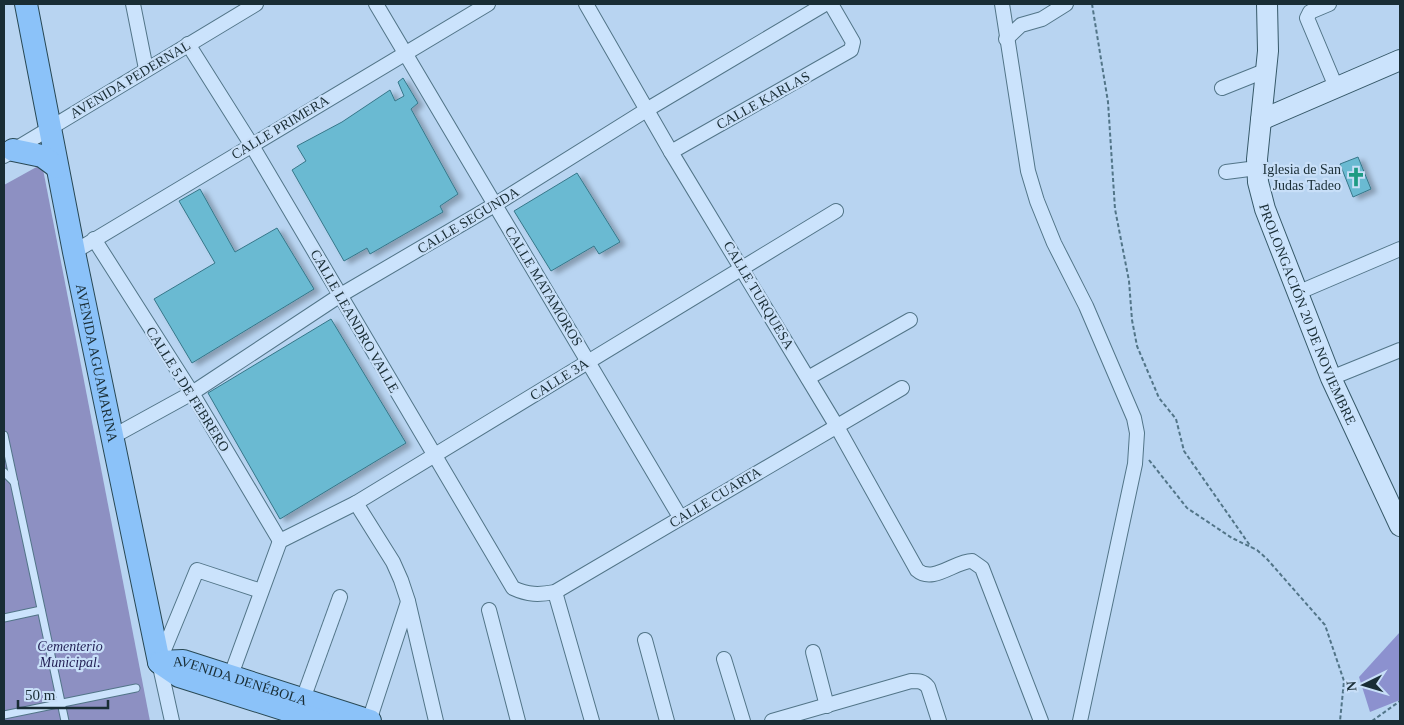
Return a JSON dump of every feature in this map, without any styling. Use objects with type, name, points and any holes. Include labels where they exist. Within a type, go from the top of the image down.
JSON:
[{"type":"main road","name":"AVENIDA AGUAMARINA","points":[[26,4],[74,252],[159,662]]},
{"type":"main road","name":"PROLONGACIÓN 20 DE NOVIEMBRE","points":[[1267,4],[1267,70],[1257,168],[1258,182],[1265,209],[1331,378],[1398,515]]},
{"type":"main road","points":[[1261,120],[1400,60]]},
{"type":"main road","points":[[8,153],[42,156],[57,167]]},
{"type":"main road","name":"AVENIDA DENÉBOLA","points":[[159,662],[182,661],[231,675],[370,721]]},
{"type":"main road","name":"AVENIDA DENÉBOLA","points":[[159,662],[179,676],[321,721]]},
{"type":"street","points":[[133,4],[146,69]]},
{"type":"street","name":"AVENIDA PEDERNAL","points":[[8,153],[188,44],[236,9],[256,4]]},
{"type":"street","name":"CALLE MATAMOROS","points":[[376,4],[589,360],[680,517]]},
{"type":"street","name":"CALLE PRIMERA","points":[[74,252],[251,144],[488,4]]},
{"type":"street","name":"CALLE TURQUESA","points":[[586,4],[671,152],[743,268],[836,425],[917,570],[925,576],[936,574],[964,561],[978,563],[986,575],[1041,721]]},
{"type":"street","name":"CALLE SEGUNDA","points":[[112,437],[192,393],[339,296],[496,204],[648,109],[825,4]]},
{"type":"street","name":"CALLE KARLAS","points":[[671,152],[852,50],[853,46],[832,4]]},
{"type":"street","points":[[1002,4],[1028,170],[1036,201],[1134,418],[1138,443],[1080,721]]},
{"type":"street","points":[[1006,39],[1021,25],[1042,18],[1066,4]]},
{"type":"street","points":[[1329,4],[1314,10],[1307,18],[1336,87]]},
{"type":"street","name":"CALLE LEANDRO VALLE","points":[[188,44],[251,144],[505,578],[513,588],[525,594]]},
{"type":"street","points":[[1222,88],[1267,70]]},
{"type":"street","points":[[1226,172],[1257,168]]},
{"type":"street","name":"CALLE 3A","points":[[280,541],[356,502],[434,456],[836,211]]},
{"type":"street","name":"CALLE 5 DE FEBRERO","points":[[94,239],[192,393],[280,541]]},
{"type":"street","points":[[1297,293],[1400,249]]},
{"type":"street","points":[[808,378],[910,320]]},
{"type":"street","points":[[1331,378],[1400,350]]},
{"type":"street","name":"CALLE CUARTA","points":[[525,594],[539,595],[555,592],[836,425],[902,388]]},
{"type":"street","points":[[356,502],[394,562],[408,601],[436,721]]},
{"type":"street","points":[[231,675],[280,541]]},
{"type":"street","points":[[159,662],[197,570],[261,591]]},
{"type":"street","points":[[555,592],[592,721]]},
{"type":"street","points":[[303,699],[340,597]]},
{"type":"street","points":[[370,721],[408,601]]},
{"type":"street","points":[[489,610],[518,721]]},
{"type":"street","points":[[645,640],[667,721]]},
{"type":"street","points":[[813,652],[828,706]]},
{"type":"street","points":[[724,659],[743,721]]},
{"type":"street","name":"AVENIDA AGUAMARINA","points":[[159,662],[172,721]]},
{"type":"street","points":[[772,721],[911,681],[925,682],[940,721]]},
{"type":"lane","points":[[4,435],[65,721]]},
{"type":"lane","points":[[4,472],[14,482]]},
{"type":"lane","points":[[4,618],[41,610]]},
{"type":"lane","points":[[4,715],[136,688]]},
{"type":"path","points":[[1092,4],[1108,102],[1115,209],[1130,281],[1132,320],[1137,346],[1156,391],[1176,419],[1183,437],[1184,451],[1251,547]]},
{"type":"path","points":[[1138,443],[1187,508],[1232,538],[1257,550],[1284,576],[1325,625],[1344,681],[1340,721]]},
{"type":"path","points":[[1372,721],[1400,701]]},
{"type":"shaded area","points":[[1400,632],[1400,700],[1370,712],[1359,677]]},
{"type":"green space","name":"Cementerio Municipal.","points":[[42,164],[150,721],[4,721],[4,185]]},
{"type":"building","points":[[403,78],[418,103],[411,109],[458,194],[440,206],[443,212],[370,254],[367,248],[344,261],[292,170],[306,161],[297,146],[342,122],[390,90],[395,101],[404,96],[398,82]]},
{"type":"building","name":"Iglesia de San Judas Tadeo","points":[[1358,157],[1371,189],[1353,197],[1340,164]]},
{"type":"building","points":[[577,173],[620,242],[599,254],[594,246],[551,271],[514,211]]},
{"type":"building","points":[[200,189],[235,252],[277,228],[314,289],[192,363],[154,299],[215,263],[179,201]]},
{"type":"building","points":[[331,319],[406,443],[280,519],[208,393]]},
{"type":"place","name":"Iglesia de San Judas Tadeo","points":[[1356,177]]}]
